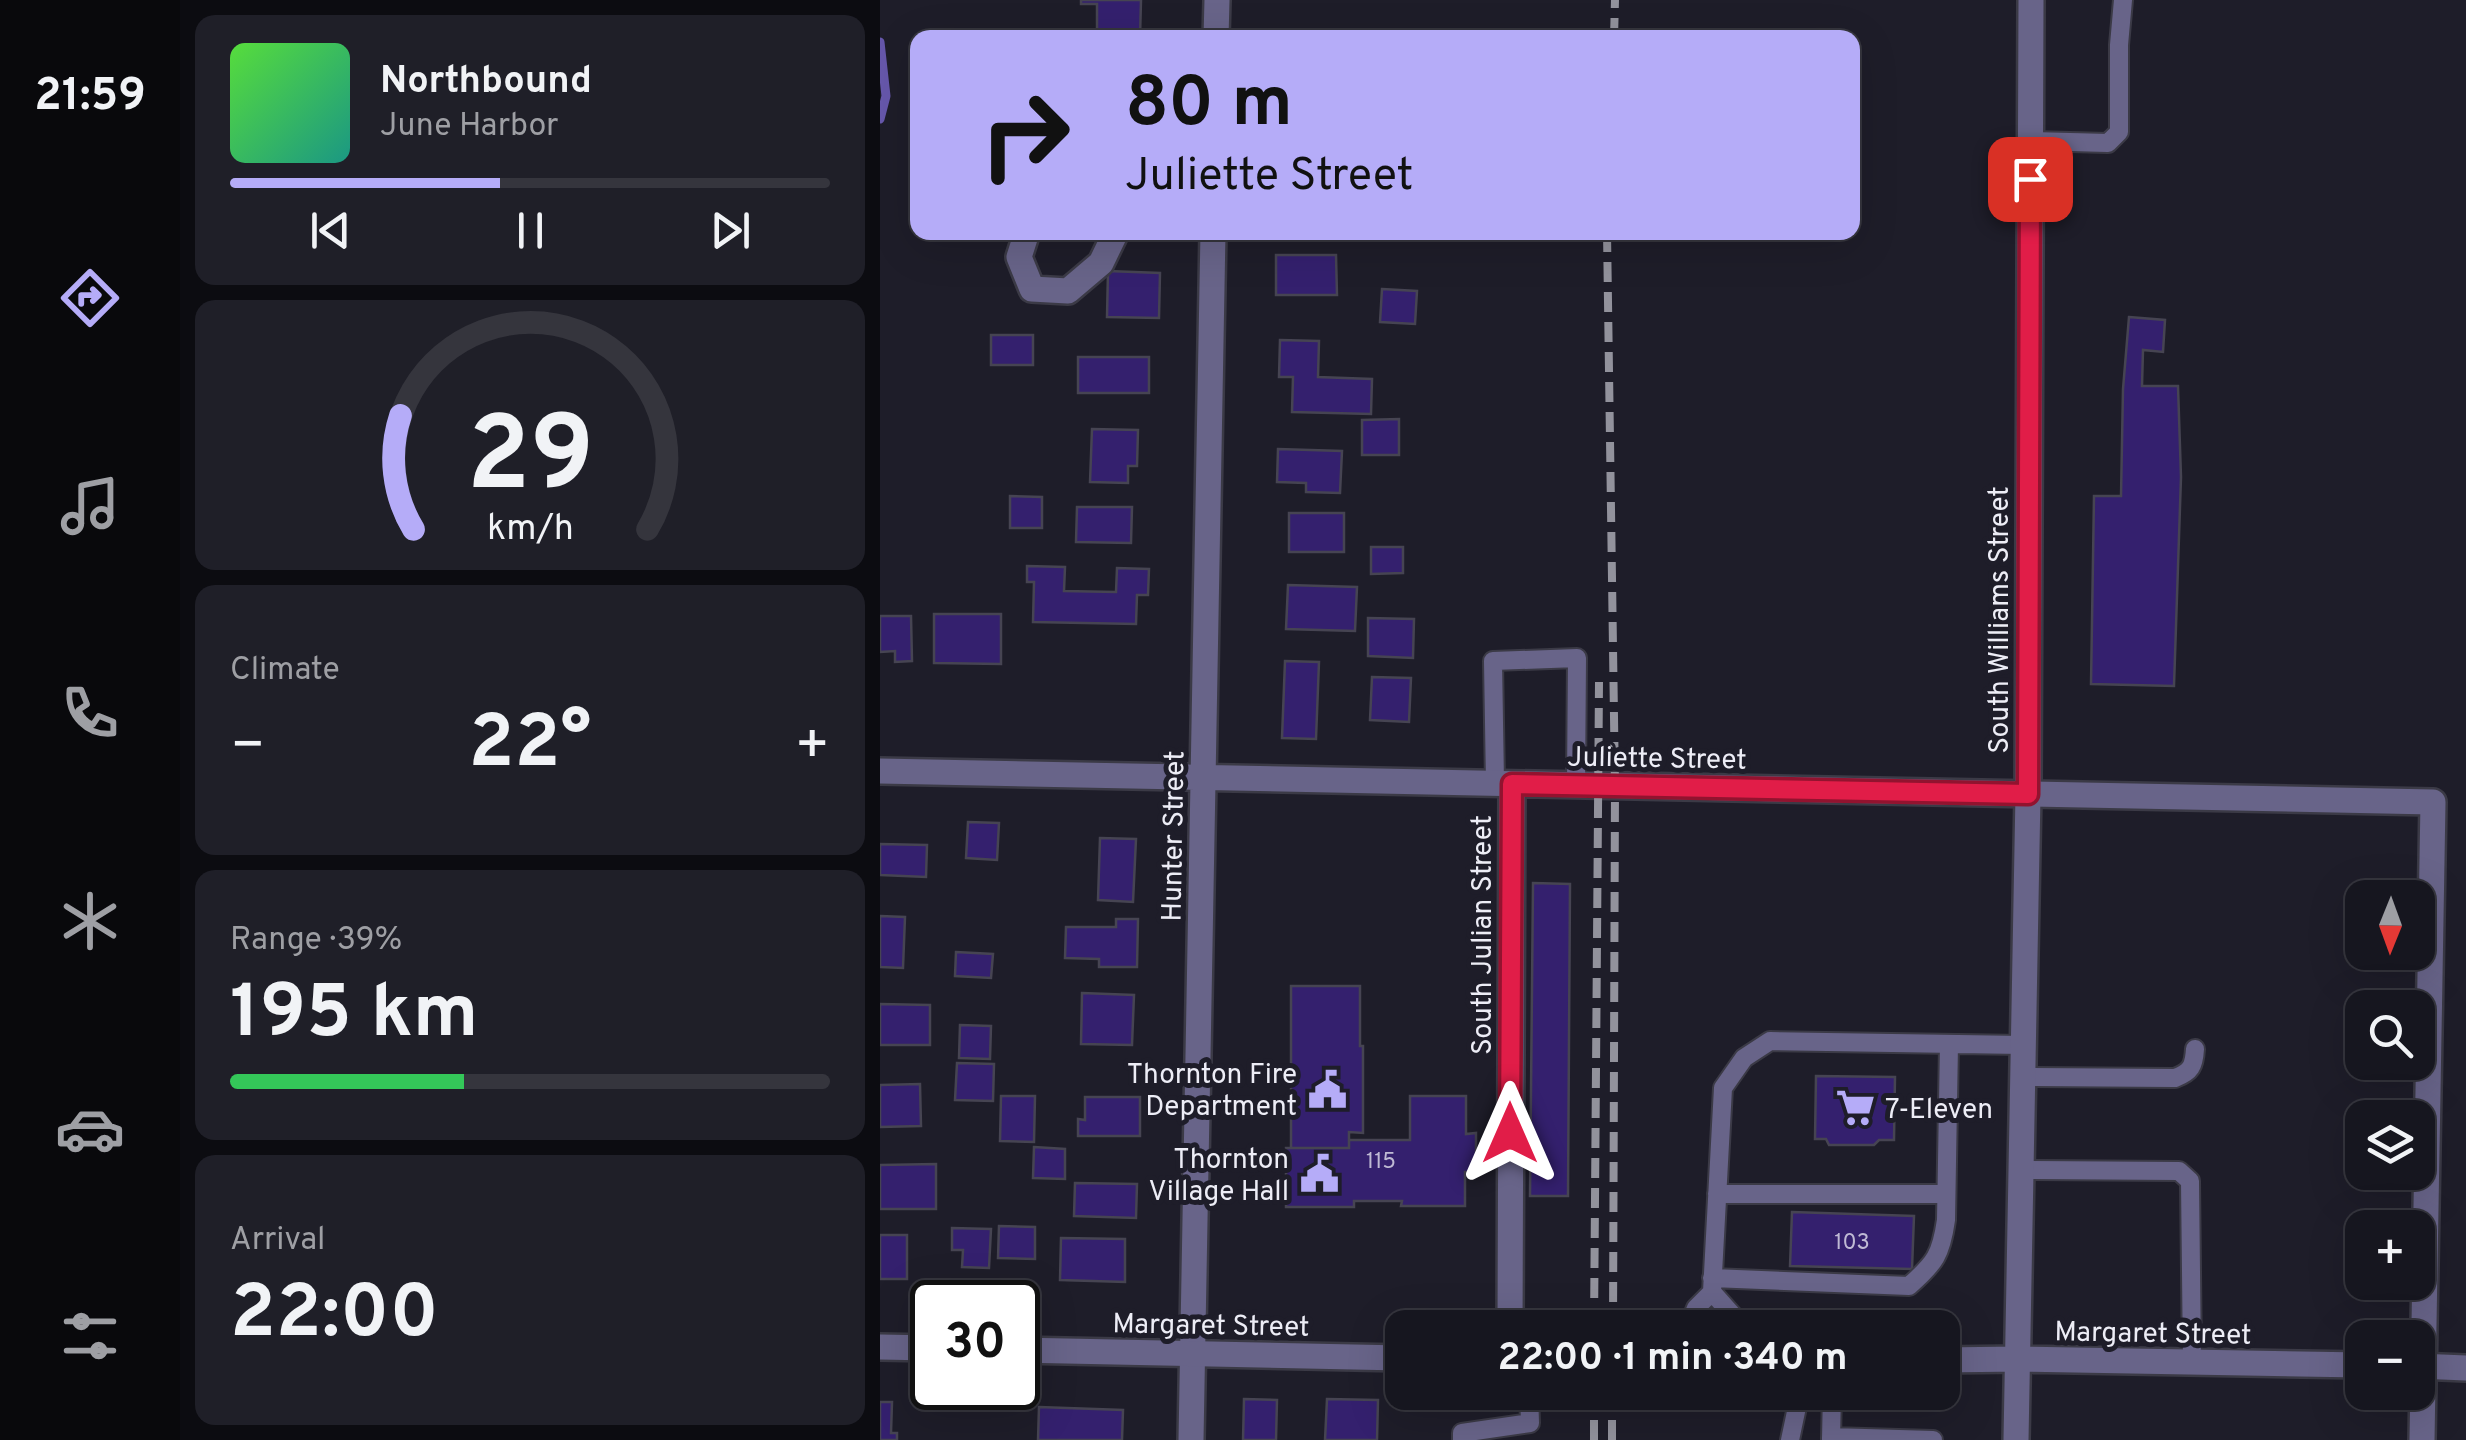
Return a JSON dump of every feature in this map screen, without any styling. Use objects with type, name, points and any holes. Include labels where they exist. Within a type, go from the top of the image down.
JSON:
[{"type":"street","points":[[1216,30],[1217,0]]},
{"type":"street","name":"South Williams Street","points":[[2016,1440],[2028,794],[2031,0]]},
{"type":"street","points":[[1024,240],[1019,257],[1032,290],[1068,291],[1101,263],[1112,240]]},
{"type":"street","name":"Hunter Street","points":[[1191,1440],[1213,240]]},
{"type":"street","name":"Juliette Street","points":[[880,771],[2433,802],[2422,1320]]},
{"type":"street","name":"South Julian Street","points":[[1504,784],[1510,1310]]},
{"type":"street","points":[[880,1347],[910,1348]]},
{"type":"street","name":"Margaret Street","points":[[1040,1350],[1385,1358]]},
{"type":"street","name":"Margaret Street","points":[[1960,1360],[2345,1365]]},
{"type":"street","points":[[2435,1367],[2466,1368]]},
{"type":"street","points":[[2422,1410],[2422,1440]]},
{"type":"lane","points":[[2030,140],[2108,143],[2119,132],[2119,44],[2124,0]]},
{"type":"lane","points":[[1504,784],[1493,661],[1577,658],[1576,785]]},
{"type":"lane","points":[[1695,1310],[1712,1285],[1722,1088],[1744,1058],[1770,1041],[2023,1045]]},
{"type":"lane","points":[[1712,1285],[1908,1286],[1927,1270],[1942,1246],[1949,1044]]},
{"type":"lane","points":[[2022,1077],[2175,1078],[2188,1073],[2194,1065],[2195,1049]]},
{"type":"lane","points":[[2021,1170],[2179,1171],[2190,1181],[2192,1362]]},
{"type":"lane","points":[[1717,1194],[1946,1194]]},
{"type":"lane","points":[[1712,1285],[1731,1310]]},
{"type":"lane","points":[[1462,1440],[1462,1433],[1530,1423],[1530,1410]]},
{"type":"lane","points":[[1790,1440],[1796,1410]]},
{"type":"lane","points":[[1832,1410],[1831,1439],[1933,1440]]},
{"type":"building","points":[[1081,0],[1141,0],[1140,30],[1097,30],[1097,4],[1081,4]]},
{"type":"building","points":[[1276,255],[1336,255],[1337,295],[1276,295]]},
{"type":"building","points":[[1108,271],[1160,273],[1159,318],[1107,317]]},
{"type":"building","points":[[1382,289],[1417,291],[1415,324],[1380,322]]},
{"type":"building","points":[[2129,317],[2165,320],[2163,352],[2143,350],[2142,386],[2178,386],[2181,477],[2174,686],[2091,684],[2094,496],[2121,496]]},
{"type":"building","points":[[991,335],[1033,335],[1033,365],[991,365]]},
{"type":"building","points":[[1280,340],[1319,341],[1318,377],[1372,379],[1371,414],[1292,412],[1293,377],[1279,377]]},
{"type":"building","points":[[1078,357],[1149,357],[1149,393],[1078,393]]},
{"type":"building","points":[[1399,419],[1399,455],[1362,455],[1362,420]]},
{"type":"building","points":[[1092,429],[1138,430],[1137,466],[1128,466],[1128,483],[1090,482]]},
{"type":"building","points":[[1278,449],[1342,451],[1340,493],[1306,492],[1306,483],[1277,482]]},
{"type":"building","points":[[1010,496],[1042,497],[1042,528],[1010,528]]},
{"type":"building","points":[[1077,507],[1132,507],[1131,543],[1076,542]]},
{"type":"building","points":[[1289,513],[1344,513],[1344,552],[1289,552]]},
{"type":"building","points":[[1371,547],[1403,547],[1403,573],[1371,574]]},
{"type":"building","points":[[1027,566],[1065,567],[1064,591],[1116,592],[1117,568],[1149,569],[1148,595],[1137,595],[1136,624],[1033,622],[1034,582],[1027,582]]},
{"type":"building","points":[[1288,585],[1357,587],[1355,631],[1286,629]]},
{"type":"building","points":[[934,614],[1001,614],[1001,664],[934,663]]},
{"type":"building","points":[[880,616],[911,616],[912,661],[895,662],[895,651],[880,652]]},
{"type":"building","points":[[1368,618],[1414,619],[1413,658],[1368,656]]},
{"type":"building","points":[[1285,661],[1319,662],[1316,739],[1282,738]]},
{"type":"building","points":[[1372,677],[1411,678],[1409,722],[1370,720]]},
{"type":"building","points":[[968,822],[999,823],[997,860],[966,858]]},
{"type":"building","points":[[1100,838],[1136,839],[1133,902],[1098,900]]},
{"type":"building","points":[[880,844],[927,845],[926,877],[880,875]]},
{"type":"building","points":[[1533,883],[1570,884],[1568,1196],[1530,1196]]},
{"type":"building","points":[[880,916],[905,917],[903,968],[880,967]]},
{"type":"building","points":[[1116,919],[1138,919],[1137,967],[1099,967],[1099,959],[1065,958],[1066,927],[1116,927]]},
{"type":"building","points":[[956,952],[993,954],[991,978],[955,976]]},
{"type":"building","name":"Thornton Fire Department","points":[[1291,986],[1360,986],[1363,1133],[1349,1132],[1349,1148],[1291,1148]]},
{"type":"building","points":[[1082,993],[1134,995],[1132,1045],[1081,1044]]},
{"type":"building","points":[[880,1004],[930,1005],[930,1045],[880,1045]]},
{"type":"building","points":[[960,1025],[991,1026],[990,1059],[959,1058]]},
{"type":"building","points":[[957,1063],[994,1064],[993,1101],[955,1100]]},
{"type":"building","name":"7-Eleven","points":[[1816,1076],[1895,1077],[1894,1140],[1879,1140],[1874,1145],[1829,1145],[1826,1139],[1815,1139]]},
{"type":"building","points":[[920,1084],[921,1126],[880,1127],[880,1085]]},
{"type":"building","points":[[1001,1096],[1035,1096],[1034,1142],[1000,1141]]},
{"type":"building","points":[[1410,1096],[1466,1096],[1466,1134],[1476,1133],[1476,1172],[1465,1172],[1465,1206],[1354,1201],[1354,1207],[1286,1207],[1286,1148],[1349,1148],[1349,1140],[1410,1140]]},
{"type":"building","points":[[1085,1097],[1140,1097],[1140,1136],[1078,1136],[1078,1119],[1085,1120]]},
{"type":"building","points":[[1034,1147],[1065,1149],[1065,1179],[1033,1178]]},
{"type":"building","points":[[936,1164],[936,1209],[880,1209],[880,1165]]},
{"type":"building","points":[[1075,1183],[1137,1184],[1136,1218],[1074,1216]]},
{"type":"building","points":[[1792,1212],[1914,1216],[1912,1269],[1790,1266]]},
{"type":"building","points":[[999,1226],[1035,1227],[1035,1259],[998,1258]]},
{"type":"building","points":[[952,1228],[991,1229],[989,1268],[962,1267],[963,1250],[952,1250]]},
{"type":"building","points":[[880,1235],[907,1235],[907,1279],[880,1279]]},
{"type":"building","points":[[1061,1238],[1125,1239],[1125,1282],[1060,1280]]},
{"type":"building","points":[[1244,1399],[1277,1400],[1276,1440],[1243,1440]]},
{"type":"building","points":[[1327,1399],[1378,1400],[1377,1440],[1325,1440]]},
{"type":"building","points":[[880,1402],[892,1402],[891,1433],[897,1433],[897,1440],[880,1440]]},
{"type":"building","points":[[1040,1407],[1123,1410],[1122,1440],[1038,1440]]},
{"type":"waterway","points":[[880,42],[886,96],[880,119]]},
{"type":"railway","points":[[1614,30],[1615,0]]},
{"type":"railway","points":[[1607,240],[1615,786],[1613,1310]]},
{"type":"railway","points":[[1594,1310],[1599,682]]},
{"type":"railway","points":[[1594,1410],[1594,1440]]},
{"type":"railway","points":[[1612,1410],[1612,1440]]},
{"type":"place","name":"Thornton Fire Department","points":[[1327,1089]]},
{"type":"place","name":"7-Eleven","points":[[1855,1108]]},
{"type":"place","name":"Thornton Village Hall","points":[[1319,1174]]},
{"type":"route","points":[[1510,1133],[1512,784],[2028,794],[2030,179]]}]
